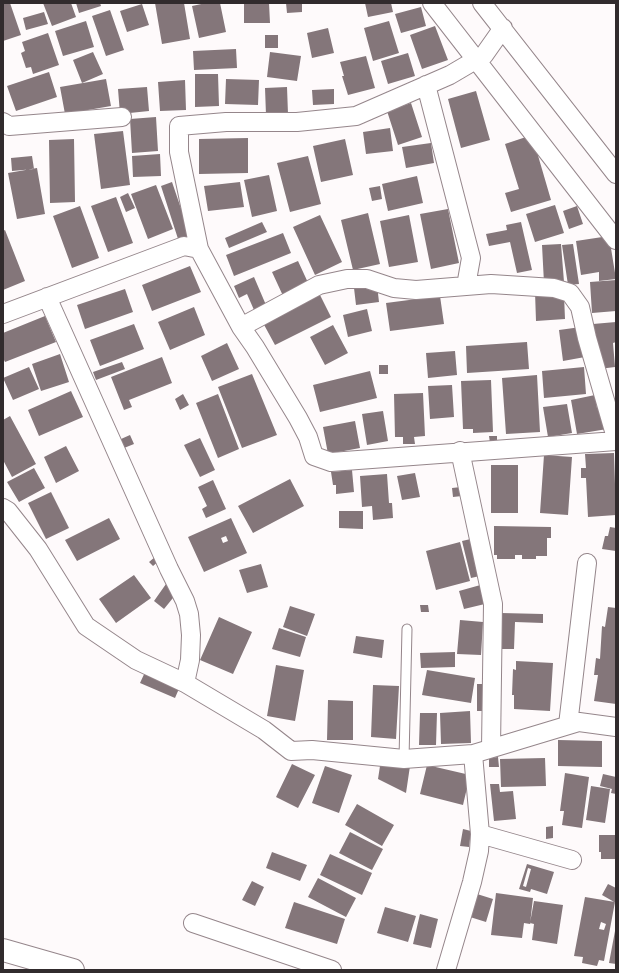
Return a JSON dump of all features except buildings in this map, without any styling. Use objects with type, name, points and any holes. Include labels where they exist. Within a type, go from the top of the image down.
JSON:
[{"type":"highway","points":[[3,950],[73,970]]},
{"type":"street","points":[[432,3],[616,240]]},
{"type":"street","points":[[482,3],[616,174]]},
{"type":"street","points":[[503,28],[484,55],[476,60],[426,86],[356,116],[297,122],[226,122],[179,126],[179,152],[199,250],[240,327],[255,346],[298,418],[308,437],[314,456],[331,462],[460,451],[616,441]]},
{"type":"street","points":[[426,86],[471,258],[492,284]]},
{"type":"street","points":[[3,122],[9,126],[122,117]]},
{"type":"street","points":[[3,314],[184,246],[199,250]]},
{"type":"street","points":[[466,286],[471,258]]},
{"type":"street","points":[[240,327],[319,285],[347,279],[367,279],[394,288],[416,290],[492,284],[554,288],[570,294],[580,307],[587,338],[616,438]]},
{"type":"street","points":[[47,297],[169,569],[186,601],[191,635],[190,660],[185,683]]},
{"type":"street","points":[[460,451],[493,604],[491,748]]},
{"type":"street","points":[[3,508],[8,511],[38,549],[86,626],[136,660],[185,683],[264,730],[291,751],[312,750],[404,759],[473,754],[578,722],[616,727]]},
{"type":"street","points":[[568,725],[587,563]]},
{"type":"street","points":[[446,970],[472,882],[480,834],[473,754]]},
{"type":"street","points":[[480,834],[572,860]]},
{"type":"street","points":[[193,923],[332,970]]},
{"type":"lane","points":[[404,759],[407,629]]}]
